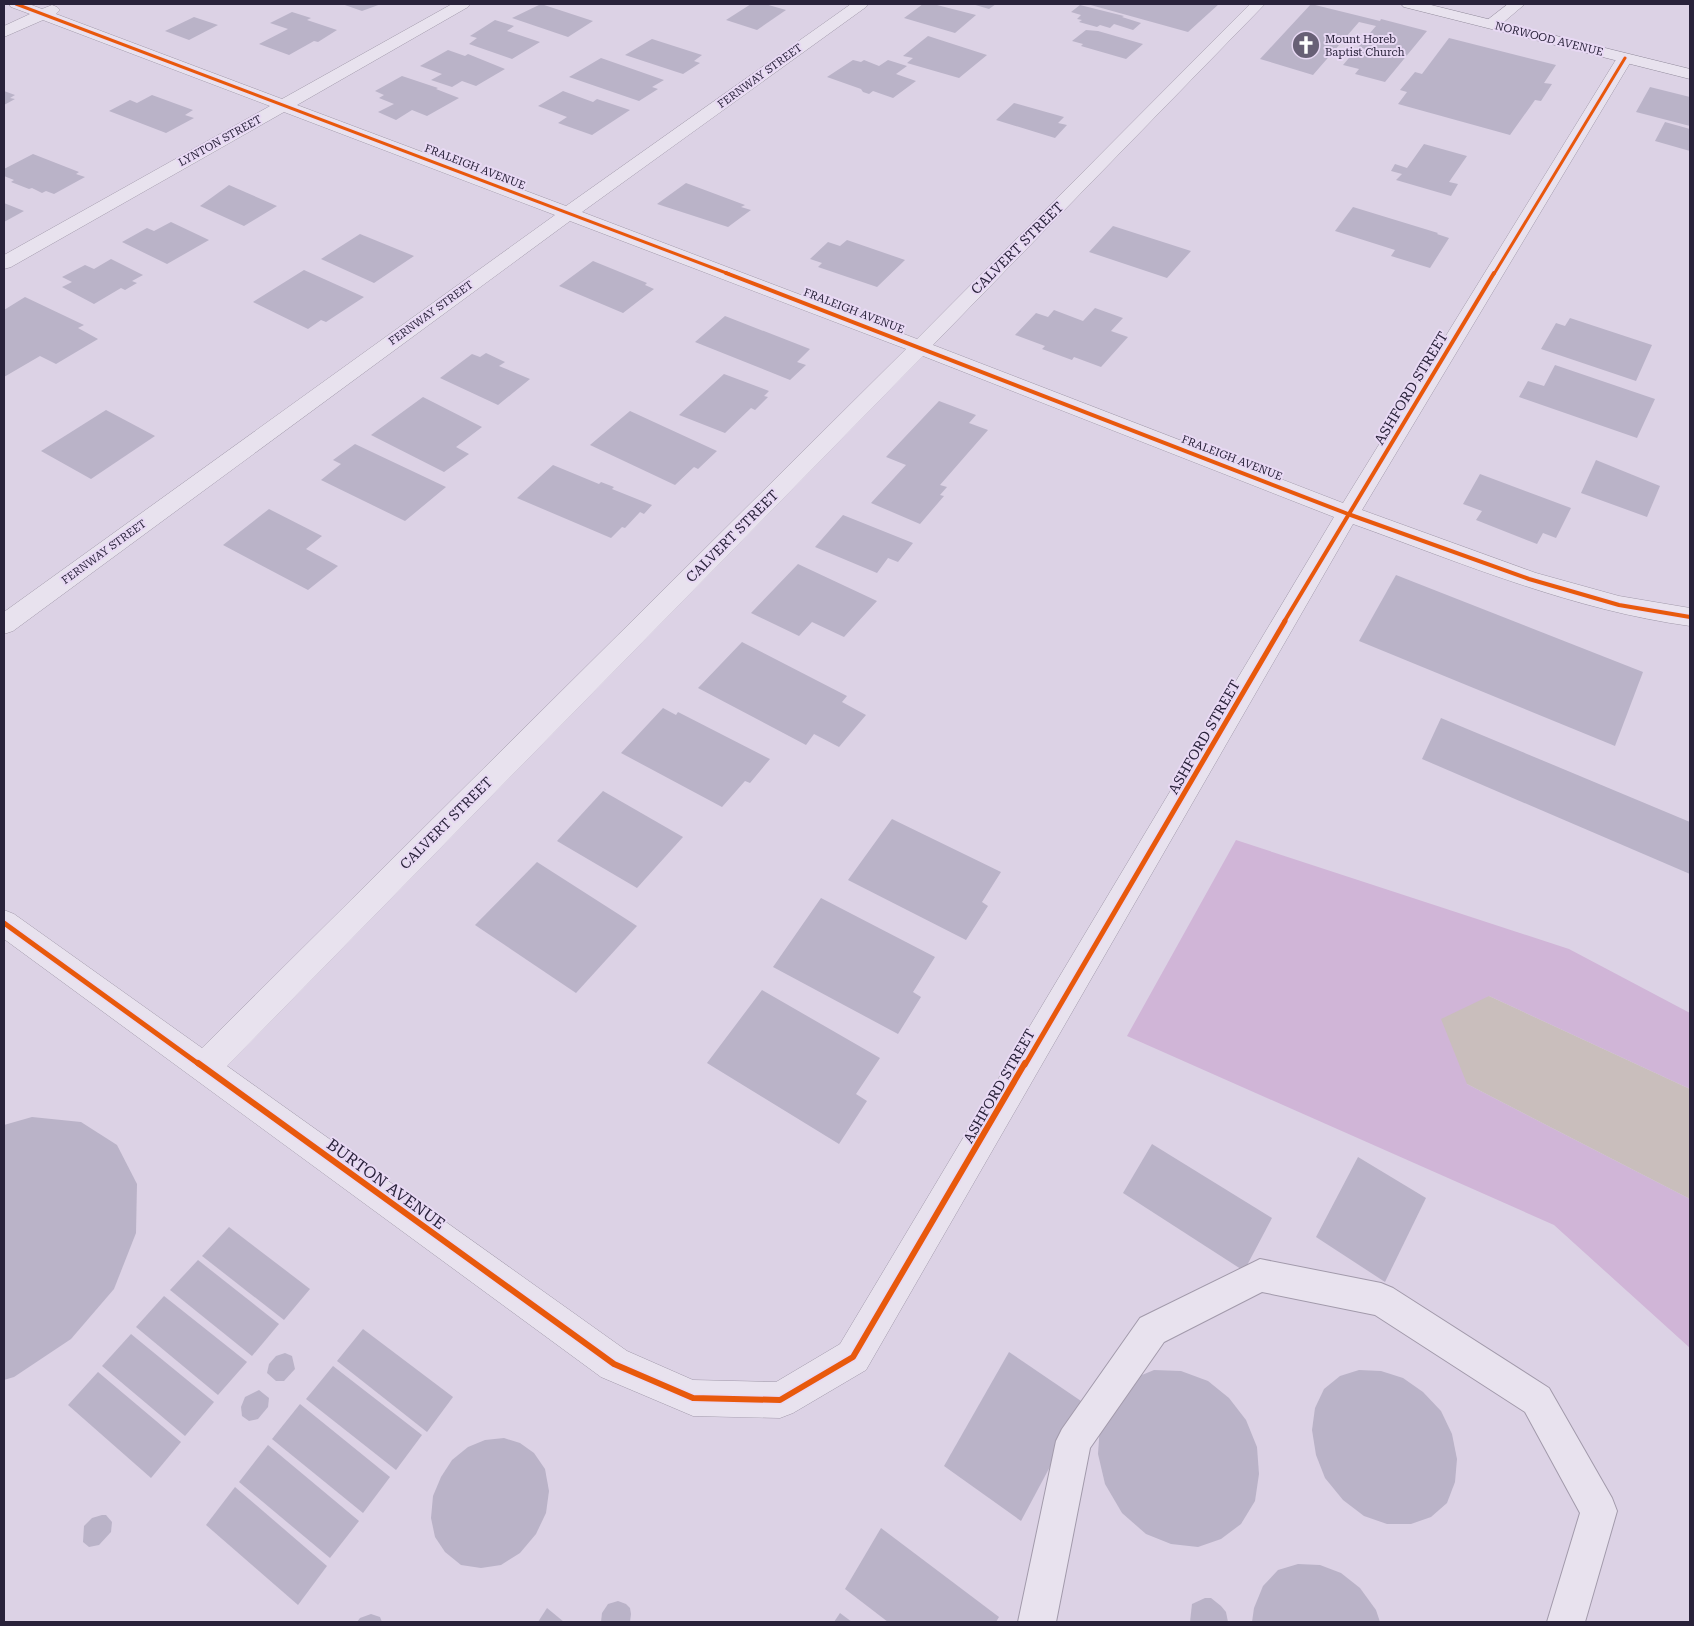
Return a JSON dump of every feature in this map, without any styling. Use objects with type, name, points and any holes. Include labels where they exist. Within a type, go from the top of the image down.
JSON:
[{"type":"street","name":"FRALEIGH AVENUE","points":[[16,4],[920,347],[1348,514],[1529,579],[1619,605],[1690,617]]},
{"type":"street","points":[[4,32],[65,4]]},
{"type":"street","name":"LYNTON STREET","points":[[4,263],[463,4]]},
{"type":"street","name":"FERNWAY STREET","points":[[4,625],[569,213],[861,4]]},
{"type":"street","name":"CALVERT STREET","points":[[204,1067],[1258,4]]},
{"type":"street","name":"NORWOOD AVENUE","points":[[1409,4],[1690,74]]},
{"type":"street","points":[[1492,24],[1517,4]]},
{"type":"street","name":"ASHFORD STREET","points":[[780,1400],[853,1357],[1348,514],[1625,58]]},
{"type":"street","name":"BURTON AVENUE","points":[[4,923],[614,1364],[694,1398],[780,1400]]},
{"type":"lane","points":[[1037,1622],[1074,1441],[1152,1330],[1260,1275],[1381,1300],[1537,1400],[1599,1511],[1566,1622]]},
{"type":"shaded area","points":[[1236,840],[1569,949],[1690,1013],[1690,1089],[1489,996],[1467,1084],[1690,1199],[1690,1348],[1554,1225],[1127,1036]]},
{"type":"shaded area","points":[[1489,996],[1690,1089],[1690,1199],[1467,1084],[1441,1019]]},
{"type":"building","points":[[342,4],[381,4],[362,11]]},
{"type":"building","points":[[541,4],[593,21],[568,37],[512,18]]},
{"type":"building","points":[[751,4],[765,4],[786,10],[757,30],[726,20]]},
{"type":"building","points":[[923,4],[933,4],[976,15],[955,33],[904,18]]},
{"type":"building","points":[[972,4],[996,4],[989,9]]},
{"type":"building","points":[[1087,4],[1219,4],[1188,32]]},
{"type":"building","name":"Mount Horeb Baptist Church","points":[[1311,4],[1427,31],[1385,82],[1355,74],[1359,69],[1343,65],[1376,26],[1359,22],[1313,75],[1260,59]]},
{"type":"building","points":[[1080,5],[1124,16],[1122,17],[1141,23],[1133,30],[1114,24],[1110,28],[1079,22],[1082,20],[1077,19],[1081,15],[1071,12]]},
{"type":"building","points":[[292,12],[311,18],[307,20],[337,30],[318,42],[314,41],[289,55],[259,44],[288,29],[270,23]]},
{"type":"building","points":[[194,17],[218,25],[189,40],[165,31]]},
{"type":"building","points":[[495,20],[514,26],[507,31],[540,42],[512,59],[469,44],[477,38],[470,36]]},
{"type":"building","points":[[1086,30],[1098,31],[1143,44],[1126,59],[1081,46],[1083,44],[1072,41]]},
{"type":"building","points":[[928,36],[987,55],[959,78],[907,63],[913,58],[903,56]]},
{"type":"building","points":[[1449,38],[1556,65],[1544,83],[1552,84],[1541,101],[1535,100],[1510,135],[1398,104],[1407,92],[1400,90],[1415,72],[1422,74]]},
{"type":"building","points":[[652,39],[702,55],[694,61],[700,63],[683,74],[625,55]]},
{"type":"building","points":[[448,50],[465,56],[468,54],[505,69],[476,86],[462,81],[452,87],[431,80],[442,74],[420,66]]},
{"type":"building","points":[[601,58],[664,80],[652,87],[658,89],[639,101],[569,77]]},
{"type":"building","points":[[853,60],[861,62],[864,60],[879,66],[888,60],[907,66],[896,74],[916,81],[893,98],[873,91],[869,94],[861,89],[827,77]]},
{"type":"building","points":[[402,76],[438,88],[436,89],[459,98],[427,116],[412,110],[396,120],[378,112],[394,104],[379,98],[384,95],[375,91]]},
{"type":"building","points":[[1650,87],[1690,97],[1690,126],[1636,112]]},
{"type":"building","points":[[4,91],[15,95],[10,98],[15,99],[4,105]]},
{"type":"building","points":[[563,91],[593,102],[597,99],[630,110],[592,135],[558,123],[567,117],[538,106]]},
{"type":"building","points":[[152,95],[193,110],[185,115],[194,118],[166,133],[109,111],[130,100],[137,103]]},
{"type":"building","points":[[1014,103],[1064,117],[1058,123],[1067,125],[1055,138],[996,120]]},
{"type":"building","points":[[1665,122],[1690,129],[1690,151],[1655,141]]},
{"type":"building","points":[[1424,144],[1467,156],[1449,182],[1458,184],[1451,196],[1396,180],[1402,174],[1391,171],[1395,164],[1407,168]]},
{"type":"building","points":[[33,154],[79,172],[76,174],[85,177],[54,194],[46,191],[42,193],[32,188],[29,189],[11,182],[14,180],[4,176],[4,169]]},
{"type":"building","points":[[686,183],[745,205],[741,207],[751,210],[728,227],[657,204]]},
{"type":"building","points":[[229,185],[277,206],[244,226],[200,206]]},
{"type":"building","points":[[4,203],[24,211],[4,222]]},
{"type":"building","points":[[1353,207],[1449,238],[1430,268],[1391,256],[1395,250],[1335,231]]},
{"type":"building","points":[[171,222],[209,240],[167,264],[122,242],[147,228],[154,231]]},
{"type":"building","points":[[1113,226],[1191,251],[1167,278],[1089,252]]},
{"type":"building","points":[[360,234],[414,256],[374,283],[321,259]]},
{"type":"building","points":[[847,240],[905,260],[877,287],[818,267],[822,263],[810,259],[828,242],[840,246]]},
{"type":"building","points":[[111,259],[143,275],[132,281],[137,283],[125,290],[121,288],[94,304],[62,287],[72,282],[62,277],[85,265],[94,269]]},
{"type":"building","points":[[593,261],[647,283],[645,285],[654,289],[623,313],[559,286]]},
{"type":"building","points":[[304,270],[364,297],[326,322],[321,320],[308,329],[253,302]]},
{"type":"building","points":[[25,297],[84,325],[78,328],[98,339],[56,364],[40,356],[4,377],[4,310]]},
{"type":"building","points":[[1095,308],[1123,318],[1111,331],[1128,337],[1101,367],[1074,357],[1072,360],[1042,349],[1045,346],[1015,335],[1036,313],[1048,317],[1054,310],[1083,321]]},
{"type":"building","points":[[725,316],[810,349],[797,362],[806,365],[790,380],[695,342]]},
{"type":"building","points":[[1570,318],[1652,345],[1636,381],[1541,349],[1556,323],[1565,326]]},
{"type":"building","points":[[486,353],[505,362],[499,366],[530,379],[498,405],[440,378],[472,354],[480,357]]},
{"type":"building","points":[[1555,365],[1655,399],[1637,438],[1519,397],[1528,381],[1544,386]]},
{"type":"building","points":[[724,374],[769,391],[764,396],[768,397],[755,410],[751,408],[725,433],[679,415]]},
{"type":"building","points":[[423,397],[482,427],[456,447],[469,454],[444,472],[371,435]]},
{"type":"building","points":[[939,401],[976,415],[969,423],[988,430],[940,485],[947,487],[940,495],[944,496],[920,524],[871,503],[906,465],[886,457]]},
{"type":"building","points":[[106,410],[155,436],[91,479],[41,451]]},
{"type":"building","points":[[630,411],[717,451],[698,469],[694,467],[675,485],[590,445]]},
{"type":"building","points":[[355,444],[446,487],[405,521],[321,480],[341,464],[333,460]]},
{"type":"building","points":[[1596,460],[1660,486],[1647,517],[1581,493]]},
{"type":"building","points":[[553,465],[599,484],[601,482],[614,487],[612,489],[652,505],[644,514],[640,512],[625,528],[622,527],[611,538],[517,498]]},
{"type":"building","points":[[1480,474],[1571,508],[1556,538],[1543,533],[1537,544],[1476,520],[1482,511],[1463,504]]},
{"type":"building","points":[[269,509],[322,536],[306,549],[338,566],[308,590],[223,545]]},
{"type":"building","points":[[843,515],[913,543],[898,562],[888,558],[877,573],[815,547]]},
{"type":"building","points":[[798,564],[877,601],[844,637],[812,622],[799,636],[751,613]]},
{"type":"building","points":[[1396,575],[1643,672],[1615,746],[1359,641]]},
{"type":"building","points":[[742,642],[847,696],[842,702],[866,715],[839,747],[814,734],[806,745],[698,688]]},
{"type":"building","points":[[663,708],[676,715],[678,712],[770,759],[750,783],[745,781],[722,807],[621,753]]},
{"type":"building","points":[[1441,718],[1690,822],[1690,874],[1422,759]]},
{"type":"building","points":[[603,791],[683,837],[637,888],[557,841]]},
{"type":"building","points":[[892,819],[1001,872],[982,902],[988,906],[966,940],[848,880]]},
{"type":"building","points":[[537,862],[637,926],[576,993],[475,925]]},
{"type":"building","points":[[821,898],[935,957],[913,992],[921,997],[898,1034],[773,967]]},
{"type":"building","points":[[762,990],[880,1058],[856,1094],[867,1101],[839,1144],[707,1063]]},
{"type":"building","points":[[32,1117],[81,1122],[117,1145],[137,1184],[136,1233],[114,1289],[71,1339],[14,1377],[4,1380],[4,1125]]},
{"type":"building","points":[[1152,1144],[1272,1218],[1244,1271],[1123,1193]]},
{"type":"building","points":[[1358,1157],[1426,1198],[1385,1282],[1316,1237]]},
{"type":"building","points":[[229,1227],[310,1289],[284,1320],[202,1256]]},
{"type":"building","points":[[198,1260],[279,1324],[252,1356],[170,1290]]},
{"type":"building","points":[[164,1296],[247,1362],[218,1395],[136,1327]]},
{"type":"building","points":[[363,1329],[453,1397],[427,1432],[337,1361]]},
{"type":"building","points":[[131,1334],[214,1402],[185,1436],[102,1366]]},
{"type":"building","points":[[1009,1352],[1084,1403],[1021,1521],[944,1466]]},
{"type":"building","points":[[285,1353],[292,1356],[295,1369],[284,1381],[276,1381],[267,1373],[269,1364],[276,1356]]},
{"type":"building","points":[[333,1366],[422,1435],[396,1470],[306,1399]]},
{"type":"building","points":[[1154,1370],[1181,1371],[1208,1381],[1229,1398],[1246,1420],[1257,1447],[1259,1474],[1255,1501],[1241,1524],[1221,1539],[1198,1547],[1171,1544],[1146,1534],[1122,1513],[1105,1484],[1098,1454],[1100,1424],[1130,1380]]},
{"type":"building","points":[[1359,1370],[1381,1371],[1403,1378],[1423,1392],[1441,1411],[1452,1434],[1457,1459],[1455,1482],[1447,1503],[1431,1517],[1411,1524],[1387,1524],[1364,1516],[1343,1500],[1325,1478],[1316,1455],[1312,1430],[1315,1408],[1324,1389],[1340,1376]]},
{"type":"building","points":[[98,1372],[181,1442],[151,1478],[68,1405]]},
{"type":"building","points":[[259,1390],[269,1398],[268,1407],[258,1419],[249,1421],[242,1416],[241,1407],[245,1397]]},
{"type":"building","points":[[300,1404],[390,1477],[363,1513],[272,1439]]},
{"type":"building","points":[[504,1438],[520,1443],[534,1453],[545,1469],[549,1491],[546,1513],[536,1534],[520,1553],[501,1565],[481,1568],[461,1565],[445,1552],[435,1537],[431,1518],[433,1496],[441,1477],[452,1460],[468,1447],[485,1440]]},
{"type":"building","points":[[268,1445],[359,1521],[330,1558],[239,1482]]},
{"type":"building","points":[[235,1487],[327,1566],[298,1605],[206,1525]]},
{"type":"building","points":[[106,1515],[112,1522],[111,1532],[99,1545],[89,1547],[83,1542],[84,1526],[92,1518]]},
{"type":"building","points":[[881,1528],[999,1617],[996,1622],[888,1622],[845,1589]]},
{"type":"building","points":[[1298,1564],[1320,1565],[1341,1573],[1360,1588],[1376,1610],[1380,1622],[1252,1622],[1254,1608],[1263,1586],[1278,1570]]},
{"type":"building","points":[[1205,1598],[1211,1598],[1221,1606],[1226,1612],[1228,1622],[1190,1622],[1192,1604]]},
{"type":"building","points":[[618,1601],[630,1608],[630,1622],[601,1622],[602,1613],[608,1604]]},
{"type":"building","points":[[547,1608],[564,1622],[538,1622]]},
{"type":"building","points":[[840,1613],[852,1622],[834,1622]]},
{"type":"building","points":[[371,1614],[380,1617],[382,1622],[357,1622],[360,1618]]},
{"type":"cycle path","points":[[16,4],[920,347],[1348,514],[1529,579],[1619,605],[1690,617]]},
{"type":"cycle path","points":[[4,923],[614,1364],[693,1398],[780,1400],[853,1357],[1348,514],[1625,58]]},
{"type":"place","name":"Mount Horeb Baptist Church","points":[[1306,45]]}]
